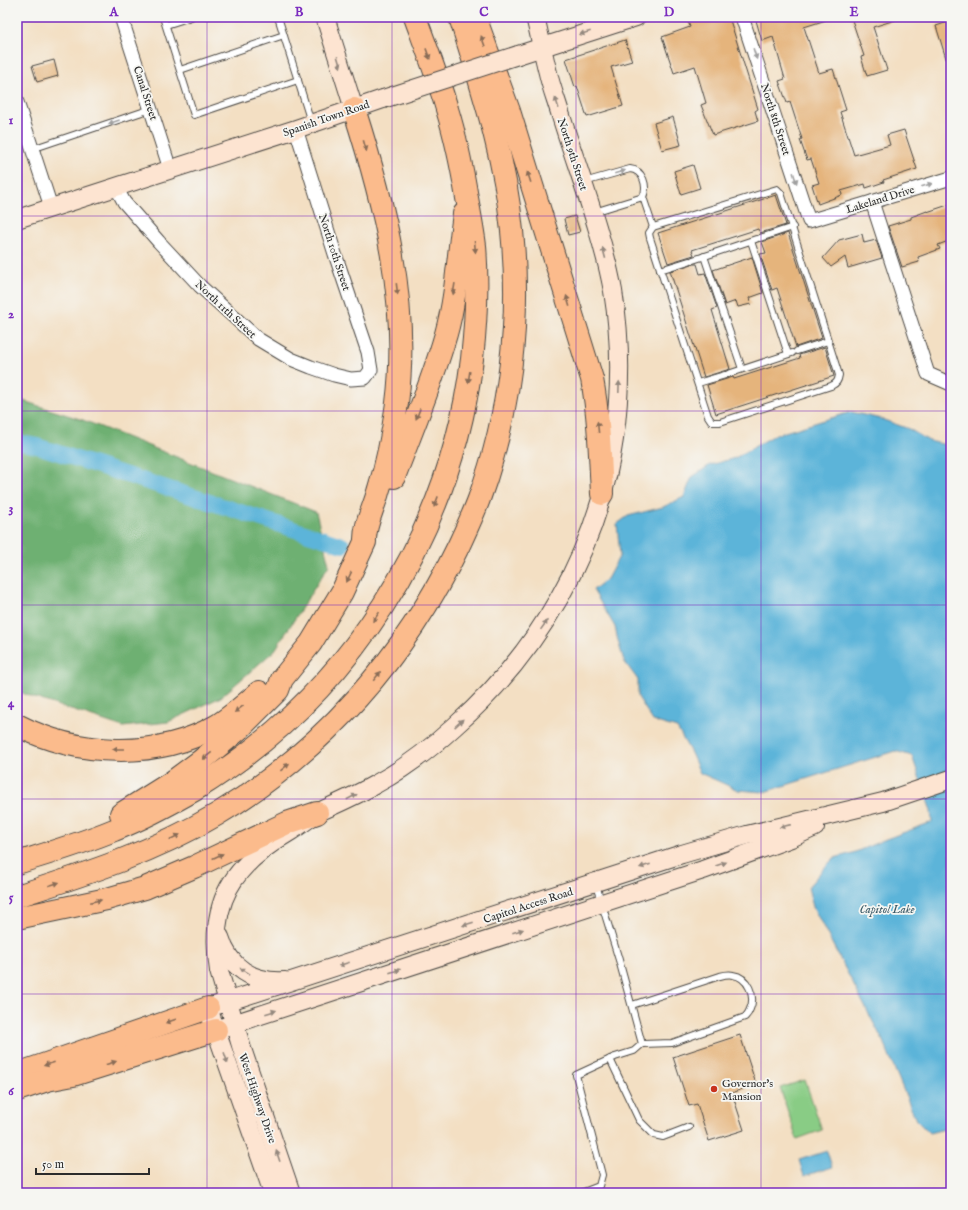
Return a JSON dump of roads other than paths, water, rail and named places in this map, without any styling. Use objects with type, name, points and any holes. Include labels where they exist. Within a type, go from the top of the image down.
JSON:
[{"type":"highway","points":[[17,863],[114,830],[172,802],[216,776],[261,744],[302,706],[357,643],[395,587],[417,547],[437,500],[457,441],[466,399],[473,347],[477,298],[475,248],[463,174],[448,110],[415,17]]},
{"type":"highway","points":[[17,896],[108,866],[168,840],[215,816],[277,774],[331,725],[355,701],[375,677],[417,622],[451,561],[471,520],[494,452],[508,385],[514,340],[515,308],[512,231],[504,175],[489,110],[460,17]]},
{"type":"highway","points":[[475,17],[509,111],[592,379],[596,400],[599,433],[602,494]]},
{"type":"highway","points":[[79,843],[114,818],[172,782],[221,745],[257,712],[278,690],[282,679],[321,628],[350,578],[365,542],[365,533],[378,492],[394,424],[397,403],[400,341],[397,289],[390,243],[354,109]]},
{"type":"highway","points":[[365,542],[372,536],[425,395],[446,333],[456,280],[466,195]]},
{"type":"highway","points":[[17,725],[53,740],[72,745],[122,750],[154,746],[189,738],[216,726],[271,682],[282,679]]},
{"type":"highway","points":[[17,918],[107,899],[145,888],[194,867],[287,823],[317,813]]},
{"type":"highway","points":[[17,1074],[218,1005]]},
{"type":"highway","points":[[17,1090],[48,1080],[73,1075],[225,1027]]},
{"type":"highway","points":[[17,1103],[73,1075]]},
{"type":"main road","points":[[325,17],[354,109]]},
{"type":"main road","name":"North 9th Street","points":[[317,813],[377,784],[405,766],[455,727],[499,682],[529,645],[560,599],[582,551],[602,494],[614,442],[618,398],[618,337],[613,291],[592,212],[548,74],[536,17]]},
{"type":"main road","name":"Spanish Town Road","points":[[17,219],[636,17]]},
{"type":"main road","name":"Capitol Access Road","points":[[218,1005],[718,843],[883,802],[951,779]]},
{"type":"main road","name":"Capitol Access Road","points":[[225,1027],[601,904],[742,856],[791,838],[850,811]]},
{"type":"main road","name":"West Highway Drive","points":[[278,1190],[218,1005],[217,927],[222,903],[235,877],[243,867],[268,845],[317,813]]},
{"type":"main road","points":[[217,927],[225,952],[238,967],[265,980],[296,980]]},
{"type":"street","name":"Canal Street","points":[[121,17],[170,169]]},
{"type":"street","name":"North 8th Street","points":[[742,17],[809,221]]},
{"type":"street","points":[[17,102],[22,138],[32,149],[51,207]]},
{"type":"street","name":"North 10th Street","points":[[304,126],[335,254],[368,352],[371,370],[368,375]]},
{"type":"street","name":"Lakeland Drive","points":[[809,221],[951,178]]},
{"type":"street","name":"North 11th Street","points":[[116,187],[124,202],[200,286],[258,339],[291,359],[334,375],[351,379],[360,379],[365,378],[368,375]]},
{"type":"street","points":[[872,202],[928,374],[951,384]]},
{"type":"lane","points":[[163,17],[194,115],[298,80]]},
{"type":"lane","points":[[166,25],[191,17]]},
{"type":"lane","points":[[278,17],[298,80],[304,126]]},
{"type":"lane","points":[[180,70],[284,35]]},
{"type":"lane","points":[[32,149],[151,109]]},
{"type":"lane","points":[[582,183],[630,169],[636,169],[641,173],[645,185],[643,197],[653,227]]},
{"type":"lane","points":[[777,189],[781,193],[793,227],[839,375],[836,384],[720,422],[712,422],[708,416],[660,270],[649,233],[653,227],[777,189]]},
{"type":"lane","points":[[592,212],[643,197]]},
{"type":"lane","points":[[660,270],[793,227]]},
{"type":"lane","points":[[756,239],[792,353]]},
{"type":"lane","points":[[704,256],[742,369]]},
{"type":"lane","points":[[698,384],[828,341]]},
{"type":"lane","points":[[595,883],[619,960],[642,1044]]},
{"type":"lane","points":[[580,1193],[599,1186],[602,1175],[576,1075],[610,1059],[634,1051],[642,1044],[672,1043],[745,1017],[750,1009],[752,998],[749,986],[745,980],[733,975],[720,976],[632,1005]]},
{"type":"lane","points":[[610,1059],[639,1120],[654,1135],[663,1137],[689,1127]]},
{"type":"water","name":"Capitol Lake","points":[[851,412],[881,419],[909,429],[929,441],[951,446],[951,741],[947,746],[951,765],[951,1124],[945,1129],[929,1133],[916,1120],[882,1039],[813,907],[808,887],[834,858],[853,853],[932,822],[931,811],[912,756],[895,751],[764,792],[738,790],[700,773],[677,728],[653,721],[638,697],[638,680],[624,661],[615,627],[593,590],[607,579],[620,555],[617,524],[628,516],[663,507],[684,497],[692,477],[710,465],[735,458],[775,435]]},
{"type":"water","points":[[827,1151],[832,1167],[804,1176],[799,1160]]},
{"type":"waterway","points":[[17,442],[37,446],[342,545]]},
{"type":"place","name":"Governor's Mansion","points":[[714,1089]]}]
